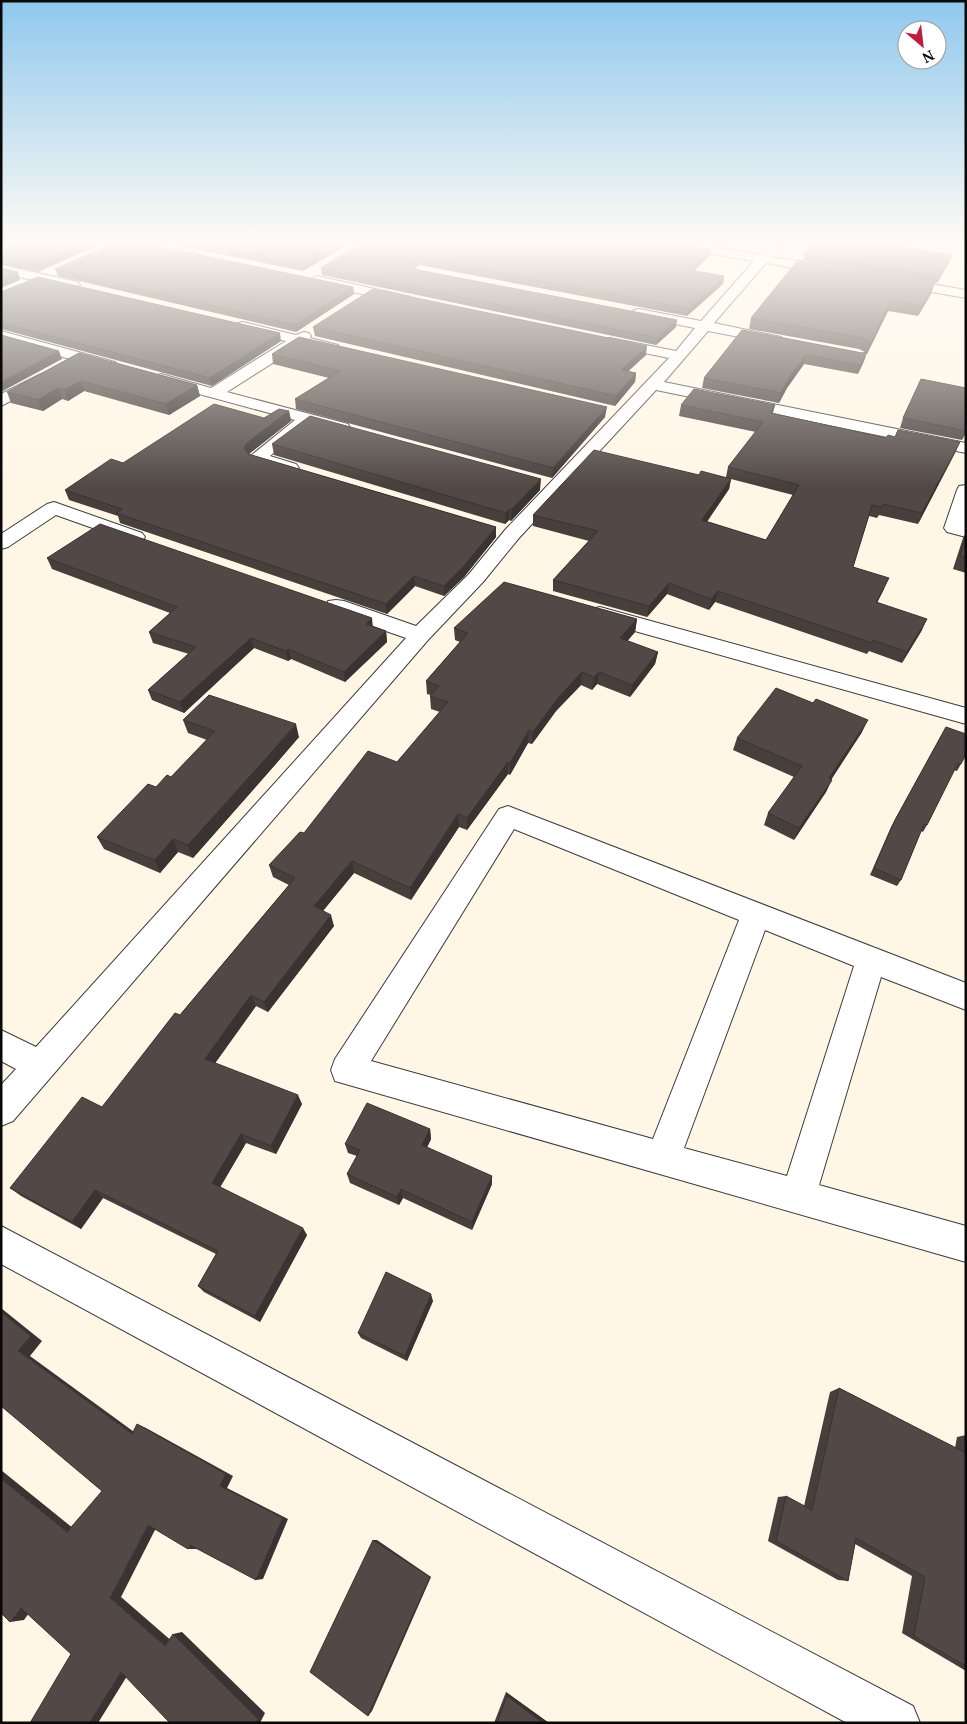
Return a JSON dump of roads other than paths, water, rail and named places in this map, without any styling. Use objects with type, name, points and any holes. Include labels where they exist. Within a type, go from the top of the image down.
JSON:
[{"type":"street","points":[[237,325],[346,351]]},
{"type":"street","points":[[1,1110],[420,635],[486,581],[512,534],[680,356],[704,326],[791,343]]},
{"type":"street","points":[[214,393],[314,329]]},
{"type":"street","points":[[1,335],[128,370]]},
{"type":"street","points":[[592,338],[680,356]]},
{"type":"street","points":[[1,401],[79,357]]},
{"type":"street","points":[[147,375],[356,432]]},
{"type":"street","points":[[653,385],[966,448]]},
{"type":"street","points":[[605,411],[624,415]]},
{"type":"street","points":[[304,472],[257,458],[308,419]]},
{"type":"street","points":[[538,482],[558,487]]},
{"type":"street","points":[[966,490],[954,528],[966,531]]},
{"type":"street","points":[[1,543],[54,508],[157,544]]},
{"type":"street","points":[[493,528],[512,534]]},
{"type":"street","points":[[317,599],[420,635]]},
{"type":"street","points":[[582,608],[966,716]]},
{"type":"street","points":[[966,997],[508,816],[347,1070],[966,1244]]},
{"type":"street","points":[[663,1159],[756,914]]},
{"type":"street","points":[[798,1197],[870,959]]},
{"type":"street","points":[[1,1044],[40,1065]]},
{"type":"street","points":[[1,1244],[896,1723]]}]
